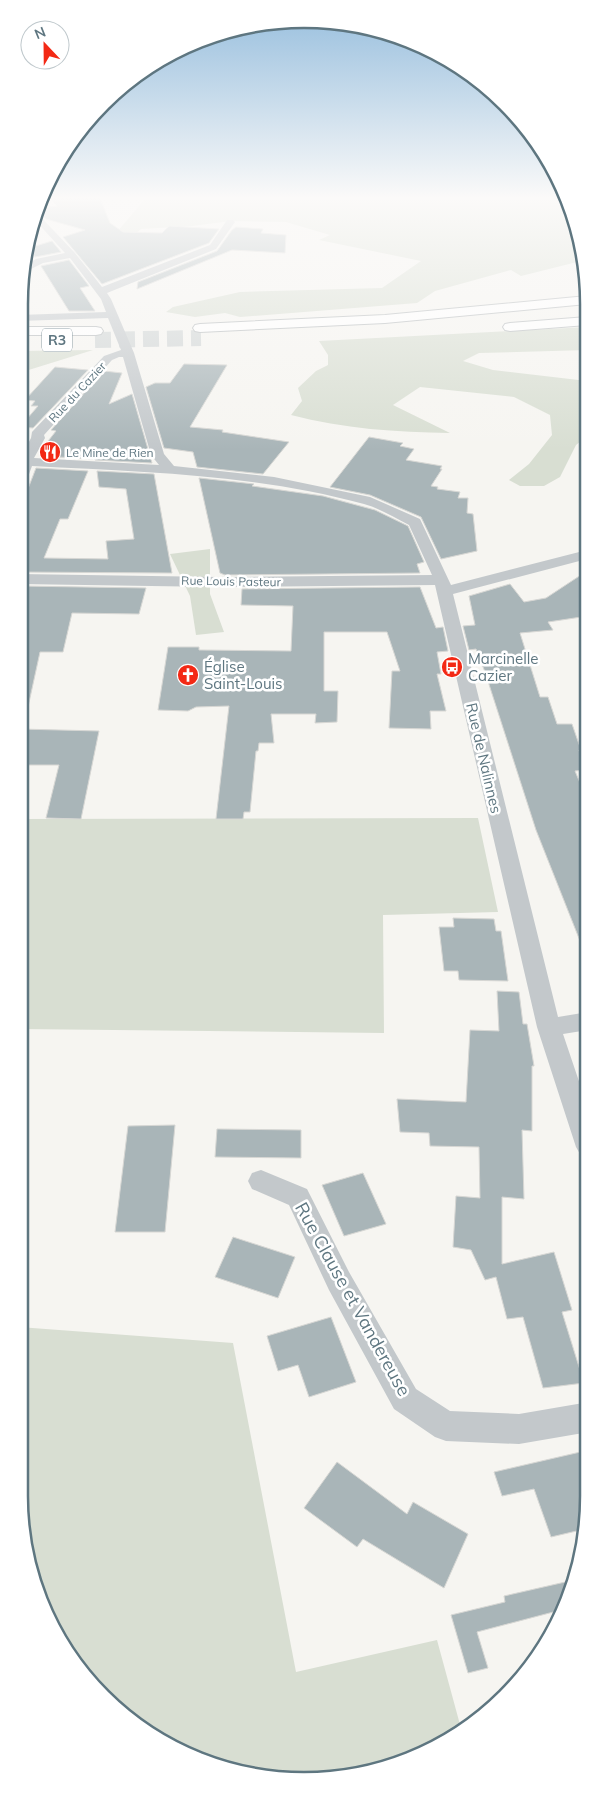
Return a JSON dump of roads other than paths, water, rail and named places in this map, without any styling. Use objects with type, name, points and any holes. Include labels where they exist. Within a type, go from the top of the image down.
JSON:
[{"type":"highway","points":[[268,325],[291,320],[448,307],[577,287]]},
{"type":"highway","points":[[580,301],[385,320],[268,325],[200,333],[312,334],[508,319],[580,311]]},
{"type":"highway","points":[[500,327],[580,321]]},
{"type":"highway","name":"R3","points":[[28,332],[96,336],[28,340]]},
{"type":"street","points":[[92,282],[106,299],[128,353],[158,455],[170,471]]},
{"type":"street","points":[[100,292],[125,282]]},
{"type":"street","points":[[28,318],[112,315]]},
{"type":"street","name":"Rue du Cazier","points":[[28,451],[38,438],[37,435],[73,394],[109,358],[128,353]]},
{"type":"street","name":"Rue de Nalinnes","points":[[28,462],[195,471],[274,481],[370,501],[416,522],[443,586],[549,1027],[580,1120]]},
{"type":"street","name":"Rue Louis Pasteur","points":[[28,579],[443,586],[580,556]]},
{"type":"street","points":[[549,1027],[580,1022]]},
{"type":"street","name":"Rue Clause et Vandereuse","points":[[261,1181],[298,1197],[339,1281],[405,1399],[446,1426],[519,1429],[580,1419]]},
{"type":"tunnel","points":[[95,340],[201,338]]},
{"type":"place","name":"Le Mine de Rien","points":[[50,452]]},
{"type":"place","name":"Marcinelle Cazier","points":[[452,667]]},
{"type":"place","name":"Église Saint-Louis","points":[[188,675]]}]
